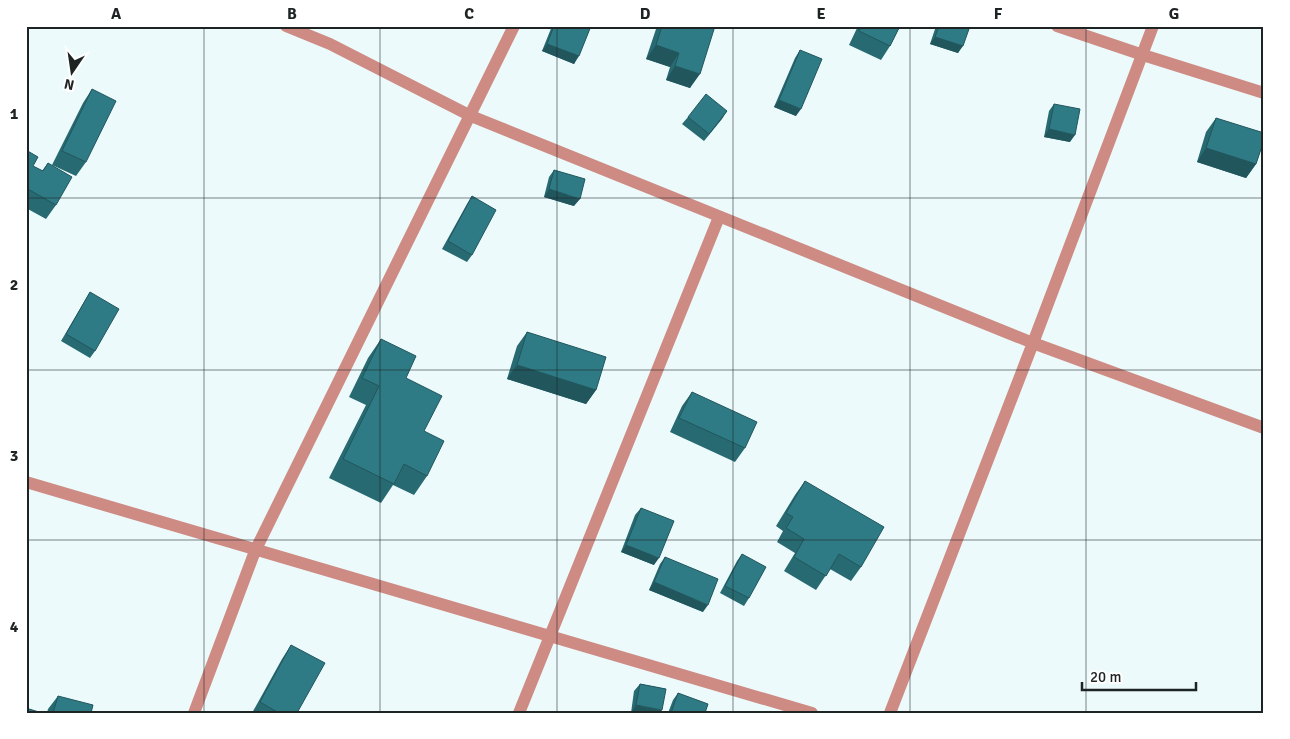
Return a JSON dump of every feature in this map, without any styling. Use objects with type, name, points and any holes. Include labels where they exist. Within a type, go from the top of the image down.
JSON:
[{"type":"street","points":[[286,26],[330,44],[471,116],[1033,343],[1264,428]]},
{"type":"street","points":[[194,713],[255,551],[514,26]]},
{"type":"street","points":[[1057,26],[1264,93]]},
{"type":"street","points":[[890,713],[1153,26]]},
{"type":"street","points":[[519,713],[719,217]]},
{"type":"street","points":[[26,482],[255,551],[551,634],[812,713]]},
{"type":"building","points":[[554,26],[591,26],[579,56],[547,44]]},
{"type":"building","points":[[662,26],[715,26],[700,74],[675,66],[679,53],[656,45]]},
{"type":"building","points":[[861,26],[900,26],[890,46],[859,31]]},
{"type":"building","points":[[939,26],[970,26],[963,46],[935,37]]},
{"type":"building","points":[[800,50],[822,59],[801,109],[779,100]]},
{"type":"building","points":[[92,89],[116,101],[86,162],[62,151]]},
{"type":"building","points":[[706,94],[727,111],[709,134],[688,117]]},
{"type":"building","points":[[1054,104],[1080,109],[1075,135],[1049,129]]},
{"type":"building","points":[[1216,118],[1264,133],[1264,140],[1256,164],[1206,148]]},
{"type":"building","points":[[26,150],[38,157],[33,166],[43,171],[48,163],[72,177],[56,205],[26,188]]},
{"type":"building","points":[[554,170],[585,179],[580,199],[549,189]]},
{"type":"building","points":[[472,196],[496,210],[472,255],[448,241]]},
{"type":"building","points":[[90,292],[119,309],[95,351],[66,334]]},
{"type":"building","points":[[527,332],[606,357],[596,390],[517,365]]},
{"type":"building","points":[[381,339],[416,356],[406,378],[442,396],[424,431],[444,441],[427,476],[404,464],[394,484],[343,459],[379,386],[362,378]]},
{"type":"building","points":[[692,392],[757,422],[745,448],[679,418]]},
{"type":"building","points":[[805,481],[884,527],[861,567],[839,554],[826,576],[794,557],[804,539],[786,528],[793,517],[786,513]]},
{"type":"building","points":[[641,508],[674,521],[659,558],[626,545]]},
{"type":"building","points":[[742,554],[766,567],[749,598],[725,586]]},
{"type":"building","points":[[665,557],[718,579],[708,605],[654,582]]},
{"type":"building","points":[[291,645],[325,663],[297,713],[279,713],[260,702]]},
{"type":"building","points":[[640,684],[666,689],[662,710],[636,705]]},
{"type":"building","points":[[678,693],[708,704],[705,713],[671,713]]},
{"type":"building","points":[[58,696],[93,705],[91,713],[53,713]]},
{"type":"building","points":[[26,708],[42,713],[26,713]]}]
